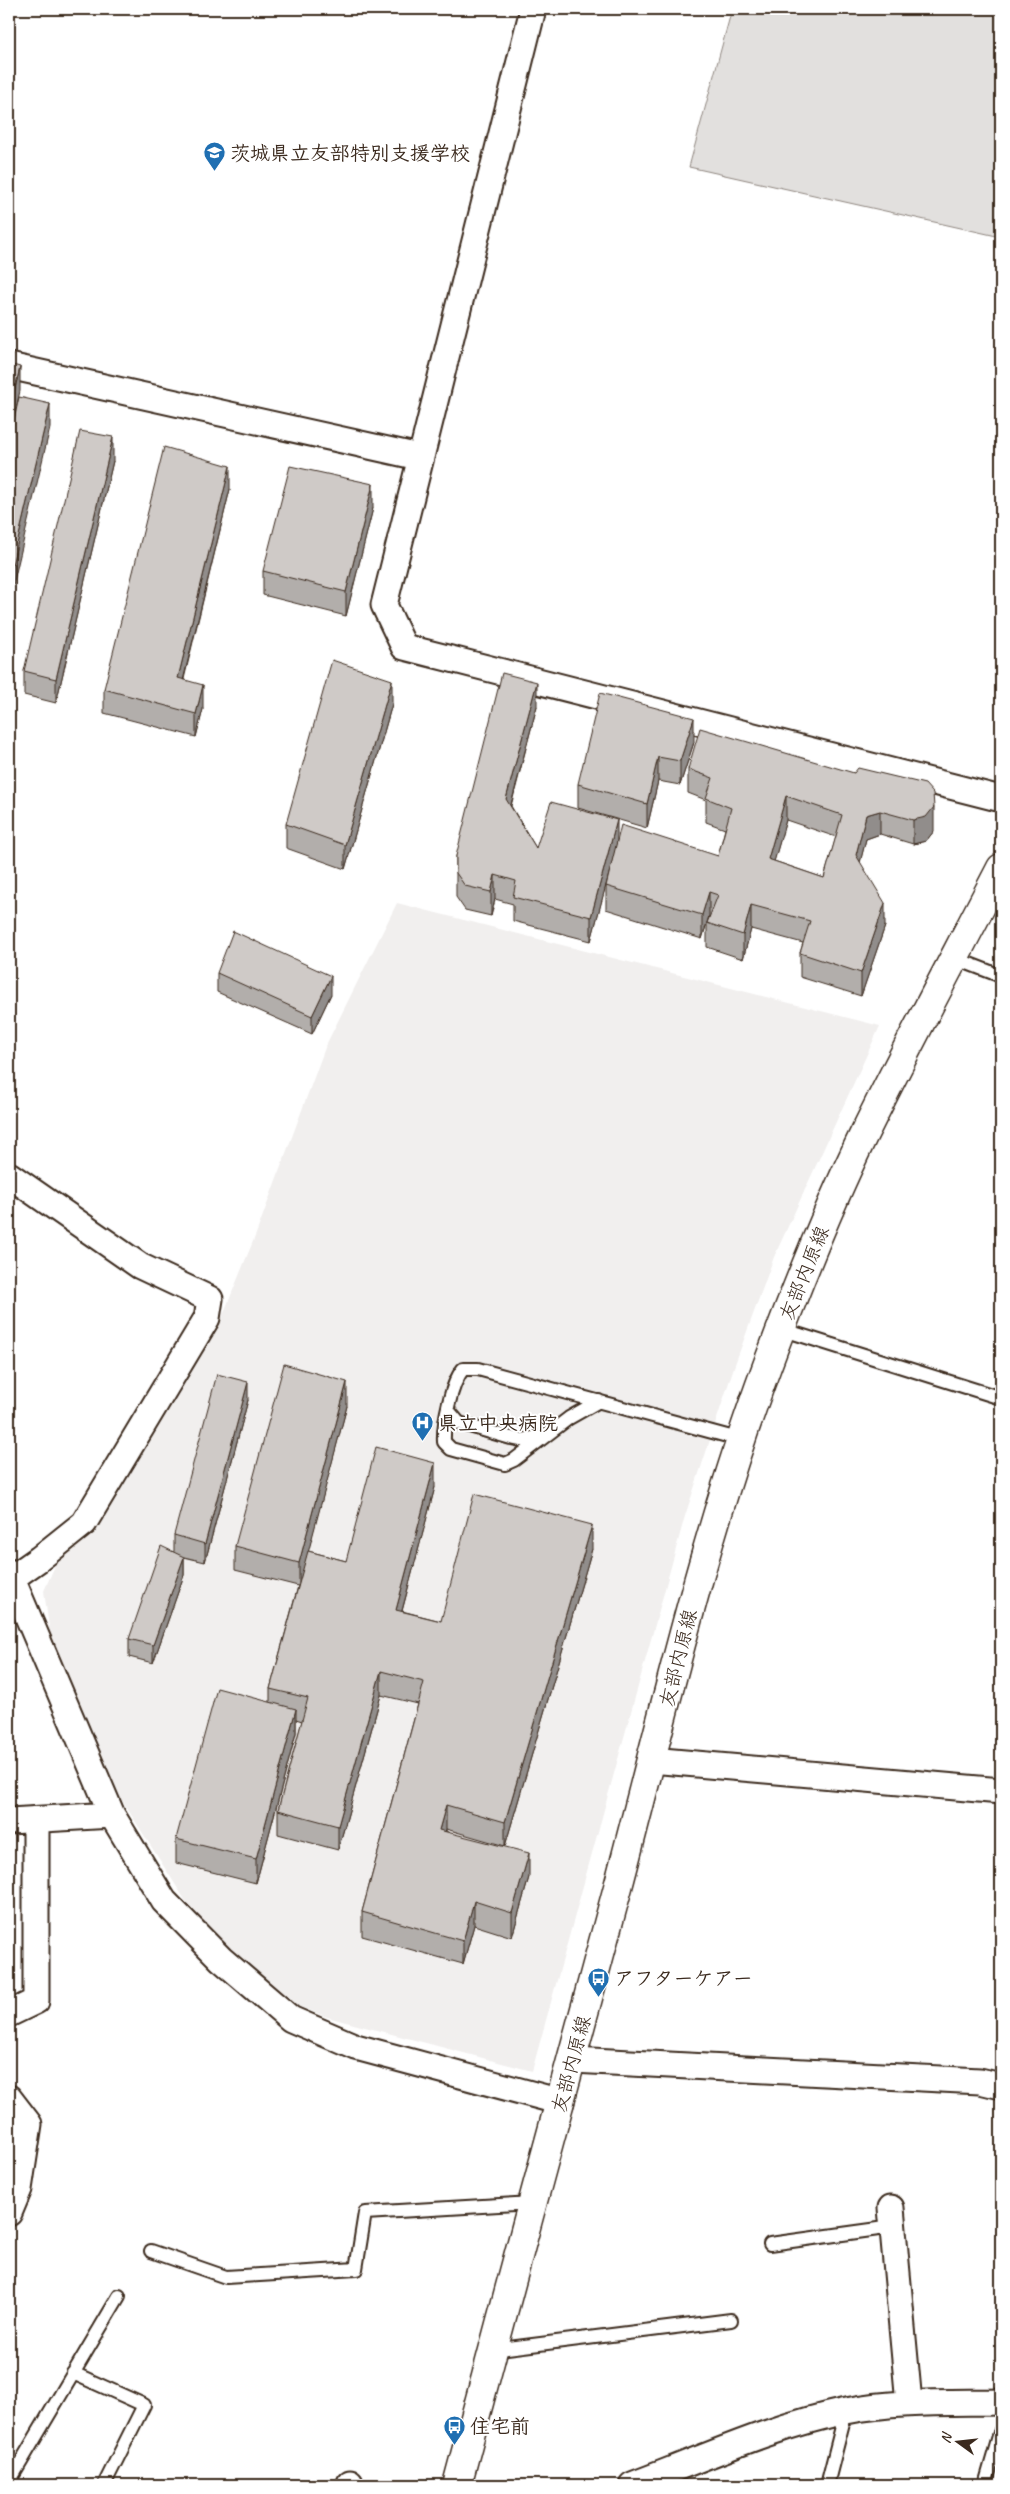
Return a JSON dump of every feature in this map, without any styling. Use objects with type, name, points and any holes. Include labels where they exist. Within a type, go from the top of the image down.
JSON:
[{"type":"main road","name":"友部内原線","points":[[458,2485],[492,2350],[573,2060],[691,1606],[742,1440],[781,1329],[821,1228],[862,1138],[1001,868]]},
{"type":"street","points":[[533,9],[419,457],[384,604],[404,647],[1001,799]]},
{"type":"street","points":[[9,366],[419,457]]},
{"type":"street","points":[[9,1175],[140,1266],[210,1299],[207,1318],[84,1522],[59,1544],[10,1577],[112,1815],[164,1901],[221,1959],[291,2019],[356,2047],[561,2102]]},
{"type":"street","points":[[651,1760],[1001,1791]]},
{"type":"street","points":[[9,1821],[112,1815]]},
{"type":"street","points":[[9,2014],[36,2001],[36,1820]]},
{"type":"street","points":[[573,2060],[980,2081],[1001,2086]]},
{"type":"street","points":[[9,2098],[29,2124],[19,2189],[9,2213]]},
{"type":"street","points":[[892,2217],[909,2403]]},
{"type":"street","points":[[632,2485],[782,2429],[846,2411],[909,2403],[1001,2402]]},
{"type":"lane","points":[[954,958],[1001,976]]},
{"type":"lane","points":[[781,1329],[1001,1398]]},
{"type":"lane","points":[[599,1401],[569,1418],[514,1460],[505,1464],[451,1449],[444,1442],[443,1432],[448,1410],[457,1377],[463,1369],[470,1369],[599,1401],[742,1440]]},
{"type":"lane","points":[[448,1410],[459,1423],[511,1438],[521,1440],[545,1436]]},
{"type":"lane","points":[[151,2251],[226,2277],[356,2269],[365,2213],[533,2203]]},
{"type":"lane","points":[[770,2244],[892,2217]]},
{"type":"lane","points":[[9,2482],[119,2296]]},
{"type":"lane","points":[[492,2350],[731,2320]]},
{"type":"lane","points":[[73,2373],[144,2405],[104,2485]]},
{"type":"lane","points":[[827,2485],[846,2411]]},
{"type":"lane","points":[[985,2485],[1001,2430]]},
{"type":"shaded area","points":[[732,9],[1001,9],[1001,237],[689,167]]},
{"type":"shaded area","name":"県立中央病院","points":[[397,903],[880,1026],[774,1257],[734,1367],[685,1516],[532,2071],[327,2017],[293,2004],[201,1925],[114,1788],[50,1634],[44,1591],[73,1524],[216,1332],[256,1234],[326,1045]]},
{"type":"building","points":[[9,364],[20,367],[9,414]]},
{"type":"building","points":[[19,397],[50,404],[9,578],[9,443]]},
{"type":"building","points":[[80,431],[113,437],[56,679],[24,671]]},
{"type":"building","points":[[164,447],[230,466],[178,678],[203,685],[196,714],[104,689]]},
{"type":"building","points":[[290,466],[373,484],[346,592],[263,571]]},
{"type":"building","points":[[332,660],[392,680],[345,845],[286,824]]},
{"type":"building","points":[[502,673],[537,682],[506,799],[536,848],[551,802],[617,820],[591,917],[513,897],[516,881],[495,875],[491,892],[465,886],[456,873],[456,856]]},
{"type":"building","points":[[600,693],[694,718],[680,761],[658,757],[647,804],[578,784]]},
{"type":"building","points":[[700,728],[854,773],[858,768],[925,784],[933,793],[934,807],[926,817],[913,820],[880,811],[866,815],[856,855],[885,903],[861,973],[800,953],[810,921],[751,905],[743,935],[707,923],[718,895],[709,892],[702,915],[606,886],[621,825],[718,856],[731,808],[706,798],[713,778],[688,769]],"holes":[[[786,796],[842,815],[824,878],[768,859]]]},
{"type":"building","points":[[233,931],[331,976],[312,1016],[217,973]]},
{"type":"building","points":[[284,1364],[347,1382],[299,1563],[235,1546]]},
{"type":"building","points":[[217,1374],[248,1382],[205,1544],[174,1535]]},
{"type":"building","points":[[376,1447],[435,1463],[396,1610],[441,1621],[474,1494],[592,1525],[505,1822],[446,1805],[439,1830],[529,1853],[512,1913],[474,1901],[463,1941],[362,1912],[424,1682],[381,1671],[338,1826],[278,1810],[308,1698],[270,1689],[308,1551],[346,1561]]},
{"type":"building","points":[[161,1546],[184,1557],[153,1645],[129,1639]]},
{"type":"building","points":[[217,1688],[296,1709],[256,1859],[176,1839]]},
{"type":"place","name":"茨城県立友部特別支援学校","points":[[214,172]]},
{"type":"place","name":"県立中央病院","points":[[422,1442]]},
{"type":"place","name":"アフターケアー","points":[[598,1997]]},
{"type":"place","name":"住宅前","points":[[454,2445]]}]
